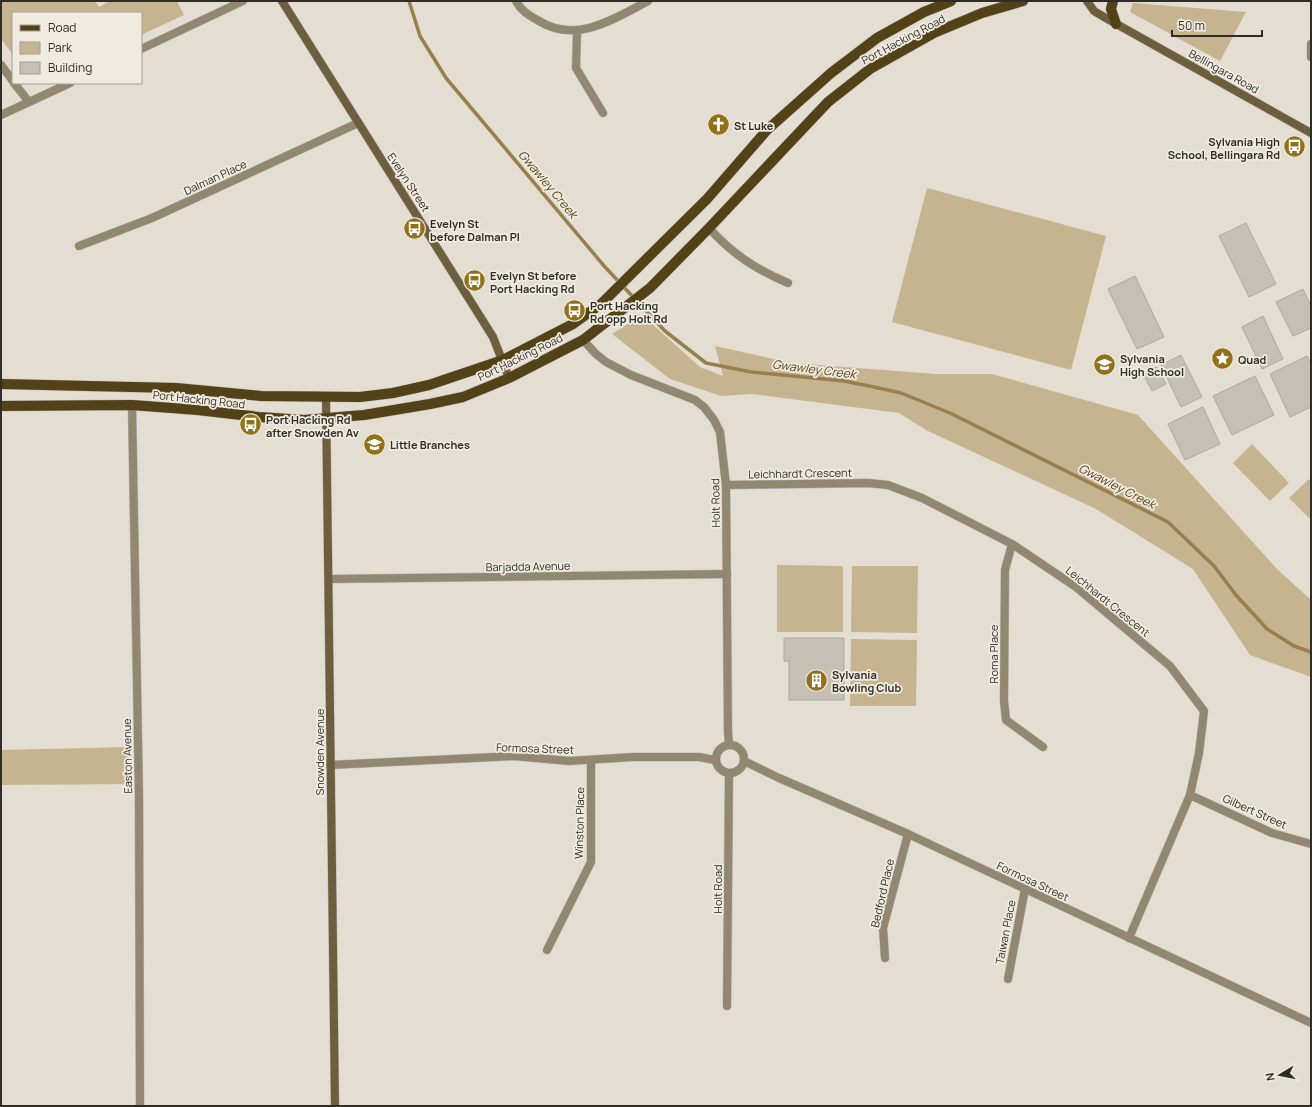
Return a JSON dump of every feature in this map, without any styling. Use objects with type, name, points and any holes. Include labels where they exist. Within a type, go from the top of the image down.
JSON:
[{"type":"main road","name":"Port Hacking Road","points":[[3,385],[176,388],[261,396],[326,398],[360,397],[394,393],[429,385],[504,360],[573,324],[601,304],[707,199],[767,130],[831,73],[877,38],[924,12],[952,1]]},
{"type":"main road","name":"Port Hacking Road","points":[[1,406],[132,405],[198,410],[259,417],[327,419],[364,415],[463,397],[509,378],[583,340],[650,288],[828,102],[870,69],[934,33],[982,13],[1024,1]]},
{"type":"main road","points":[[1113,1],[1112,9],[1116,24]]},
{"type":"street","points":[[142,49],[243,1]]},
{"type":"street","name":"Evelyn Street","points":[[282,1],[493,337],[504,360],[509,378]]},
{"type":"street","points":[[516,1],[527,14],[549,28],[577,31],[611,20],[648,1]]},
{"type":"street","name":"Bellingara Road","points":[[1087,1],[1094,11],[1116,24],[1311,133]]},
{"type":"street","points":[[577,31],[576,68],[603,113]]},
{"type":"street","points":[[1311,44],[1311,57]]},
{"type":"street","points":[[1,65],[12,79]]},
{"type":"street","points":[[16,84],[29,102]]},
{"type":"street","points":[[1,115],[68,84]]},
{"type":"street","name":"Dalman Place","points":[[79,246],[152,218],[358,123]]},
{"type":"street","points":[[709,228],[723,244],[762,272],[788,283]]},
{"type":"street","name":"Holt Road","points":[[583,340],[606,362],[630,375],[686,396],[704,408],[714,420],[720,432],[726,485],[728,728],[730,744]]},
{"type":"street","name":"Snowden Avenue","points":[[326,398],[334,1106]]},
{"type":"street","name":"Easton Avenue","points":[[132,405],[139,805],[140,1106]]},
{"type":"street","name":"Leichhardt Crescent","points":[[726,485],[868,483],[888,485],[922,498],[1012,544],[1076,587],[1170,666],[1204,711],[1199,753],[1190,795],[1129,938]]},
{"type":"street","name":"Roma Place","points":[[1012,544],[1005,570],[1004,701],[1006,720],[1043,747]]},
{"type":"street","name":"Barjadda Avenue","points":[[329,579],[727,574]]},
{"type":"street","points":[[730,744],[740,749],[744,760],[740,768],[729,773],[722,770],[716,760],[719,749],[730,744]]},
{"type":"street","name":"Formosa Street","points":[[330,765],[514,756],[569,761],[648,757],[699,757],[716,760]]},
{"type":"street","name":"Winston Place","points":[[547,950],[591,862],[591,760]]},
{"type":"street","name":"Formosa Street","points":[[744,760],[779,778],[908,834],[1311,1023]]},
{"type":"street","name":"Holt Road","points":[[727,1006],[729,773]]},
{"type":"street","name":"Gilbert Street","points":[[1190,795],[1272,833],[1311,844]]},
{"type":"street","name":"Bedford Place","points":[[885,958],[883,928],[908,834]]},
{"type":"street","name":"Taiwan Place","points":[[1008,979],[1025,889]]},
{"type":"green space","points":[[1,1],[95,1],[99,7],[110,1],[177,1],[184,15],[142,35],[142,12],[12,12],[12,54],[1,39]]},
{"type":"green space","points":[[1133,3],[1246,12],[1220,61],[1130,12]]},
{"type":"green space","points":[[927,188],[1106,236],[1071,370],[892,322]]},
{"type":"green space","points":[[642,315],[700,367],[723,376],[715,346],[792,363],[936,374],[992,374],[1138,415],[1277,569],[1311,600],[1311,677],[1250,655],[1193,569],[1096,509],[928,431],[899,413],[752,394],[721,396],[670,379],[612,334]]},
{"type":"green space","points":[[1252,444],[1289,483],[1270,501],[1233,463]]},
{"type":"green space","points":[[1309,479],[1311,481],[1311,520],[1289,498]]},
{"type":"green space","points":[[777,565],[843,566],[843,632],[777,632]]},
{"type":"green space","points":[[852,566],[918,566],[917,633],[851,632]]},
{"type":"green space","points":[[851,639],[917,640],[916,706],[850,706]]},
{"type":"green space","points":[[131,747],[127,772],[130,784],[1,785],[1,750]]},
{"type":"building","points":[[1246,223],[1276,284],[1249,297],[1219,236]]},
{"type":"building","points":[[1135,276],[1164,337],[1137,349],[1108,289]]},
{"type":"building","points":[[1303,289],[1311,306],[1311,328],[1293,336],[1276,302]]},
{"type":"building","points":[[1263,316],[1283,359],[1262,369],[1242,327]]},
{"type":"building","points":[[1181,355],[1202,397],[1181,407],[1161,365]]},
{"type":"building","points":[[1307,356],[1311,365],[1311,407],[1290,417],[1270,374]]},
{"type":"building","points":[[1157,367],[1166,384],[1152,391],[1143,374]]},
{"type":"building","points":[[1255,376],[1274,415],[1232,435],[1213,396]]},
{"type":"building","points":[[1203,407],[1220,444],[1185,460],[1168,424]]},
{"type":"building","name":"Sylvania Bowling Club","points":[[784,638],[844,638],[844,700],[789,700],[789,661],[784,661]]},
{"type":"waterway","name":"Gwawley Creek","points":[[409,1],[420,36],[446,78],[605,267],[665,331],[706,363],[751,372],[844,381],[874,387],[901,393],[950,413],[1168,522],[1214,566],[1236,595],[1267,629],[1294,646],[1311,652]]},
{"type":"place","name":"St Luke","points":[[719,125]]},
{"type":"place","name":"Sylvania High School, Bellingara Rd","points":[[1295,147]]},
{"type":"place","name":"Evelyn St before Dalman Pl","points":[[415,229]]},
{"type":"place","name":"Evelyn St before Port Hacking Rd","points":[[474,281]]},
{"type":"place","name":"Port Hacking Rd opp Holt Rd","points":[[574,311]]},
{"type":"place","name":"Quad","points":[[1222,359]]},
{"type":"place","name":"Sylvania High School","points":[[1104,364]]},
{"type":"place","name":"Port Hacking Rd after Snowden Av","points":[[251,425]]},
{"type":"place","name":"Little Branches","points":[[374,444]]},
{"type":"place","name":"Sylvania Bowling Club","points":[[817,680]]}]
